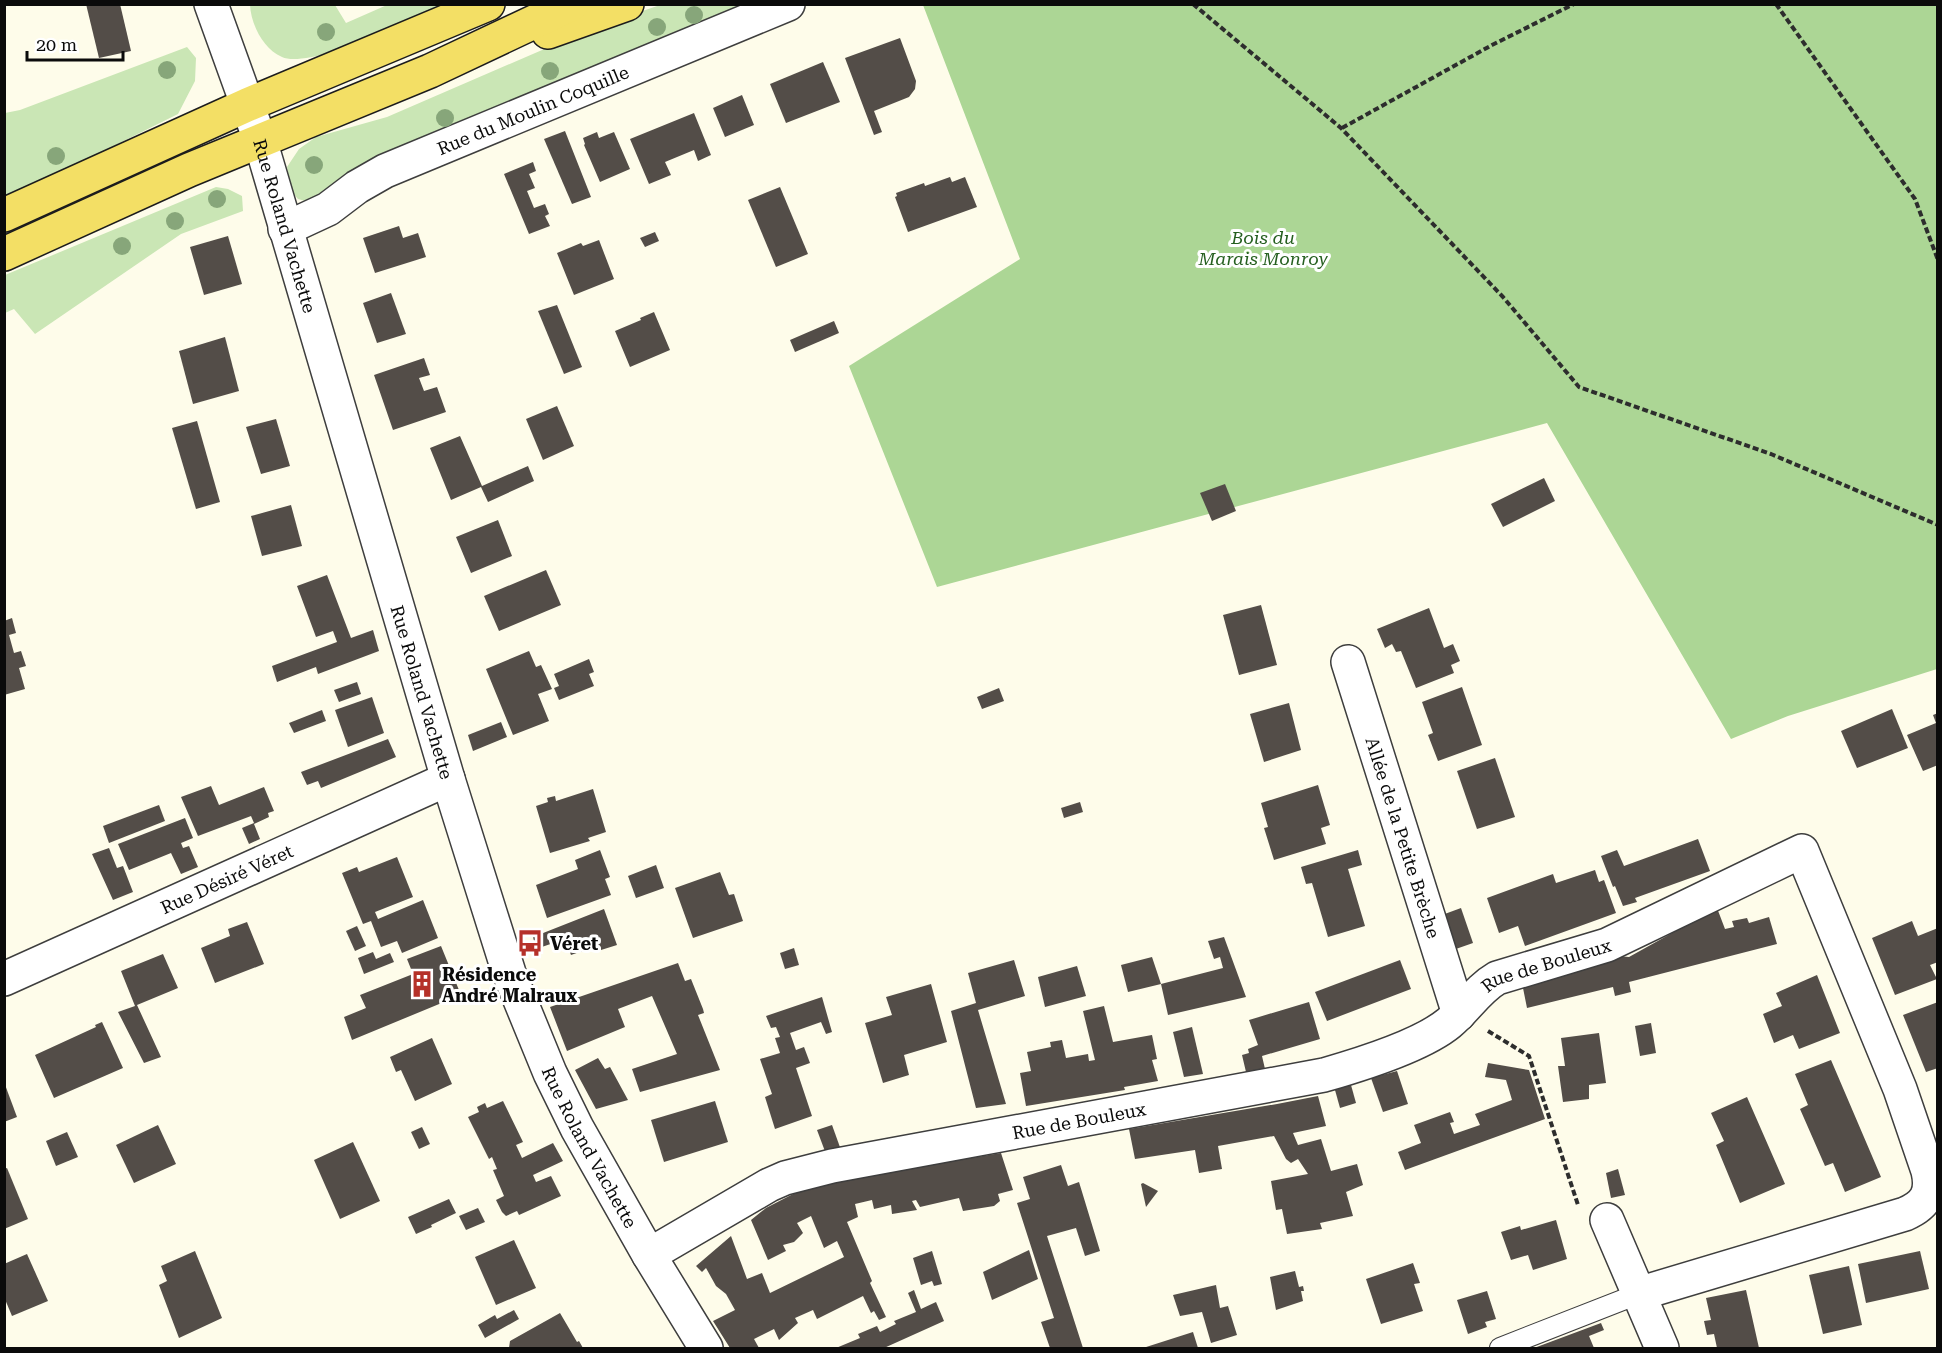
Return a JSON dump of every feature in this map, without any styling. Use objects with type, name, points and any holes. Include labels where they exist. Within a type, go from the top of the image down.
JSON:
[{"type":"main road","points":[[4,215],[247,105],[488,4]]},
{"type":"main road","points":[[4,254],[178,174],[430,71],[572,4]]},
{"type":"main road","points":[[430,71],[627,4]]},
{"type":"street","name":"Rue Roland Vachette","points":[[211,4],[260,140],[448,779],[506,964],[538,1044],[577,1128],[649,1255],[706,1348]]},
{"type":"street","name":"Rue du Moulin Coquille","points":[[285,229],[328,209],[357,187],[385,171],[788,4]]},
{"type":"street","name":"Allée de la Petite Brèche","points":[[1348,662],[1459,1014]]},
{"type":"street","name":"Rue Désiré Véret","points":[[4,979],[448,779]]},
{"type":"street","name":"Rue de Bouleux","points":[[649,1255],[755,1192],[785,1178],[855,1162],[1324,1075],[1361,1064],[1424,1038],[1444,1027],[1487,984],[1497,978],[1607,945],[1802,851],[1900,1089],[1928,1171],[1931,1182],[1930,1192],[1925,1202],[1905,1214],[1638,1294]]},
{"type":"street","points":[[1593,1214],[1638,1294],[1662,1348]]},
{"type":"lane","points":[[1500,1348],[1638,1294]]},
{"type":"path","points":[[1193,4],[1341,128],[1503,297],[1579,387],[1771,454],[1938,525]]},
{"type":"path","points":[[1341,128],[1492,45],[1574,4]]},
{"type":"path","points":[[1776,4],[1914,199],[1938,260]]},
{"type":"path","points":[[1459,1014],[1529,1056],[1593,1214]]},
{"type":"green space","points":[[250,5],[335,5],[346,23],[387,5],[454,5],[341,49],[296,59],[282,57],[269,48],[259,35]]},
{"type":"green space","points":[[660,5],[757,5],[336,185],[309,202],[298,199],[290,190],[287,167],[299,149],[316,137],[387,117],[593,28]]},
{"type":"green space","name":"Bois du Marais Monroy","points":[[923,5],[1937,5],[1937,669],[1788,716],[1731,739],[1547,423],[937,587],[849,366],[1020,259]]},
{"type":"green space","points":[[187,47],[196,58],[195,81],[178,114],[5,200],[5,113],[20,110]]},
{"type":"green space","points":[[216,187],[228,189],[242,196],[243,211],[181,234],[35,334],[14,309],[5,313],[5,275]]},
{"type":"building","points":[[86,4],[120,4],[131,51],[99,58]]},
{"type":"building","points":[[900,38],[916,81],[915,89],[909,97],[874,111],[882,132],[874,135],[845,58]]},
{"type":"building","points":[[823,62],[840,102],[786,123],[770,84]]},
{"type":"building","points":[[742,95],[754,125],[725,137],[713,108]]},
{"type":"building","points":[[694,113],[711,155],[698,161],[694,150],[665,162],[671,175],[649,184],[630,139]]},
{"type":"building","points":[[565,131],[591,197],[572,204],[544,139]]},
{"type":"building","points":[[597,132],[599,138],[614,132],[630,169],[600,182],[583,138]]},
{"type":"building","points":[[533,162],[536,171],[529,174],[535,188],[527,191],[534,208],[545,204],[549,214],[545,216],[550,226],[529,234],[504,174]]},
{"type":"building","points":[[950,177],[952,182],[965,177],[977,207],[908,232],[895,197],[896,193]]},
{"type":"building","points":[[780,187],[808,254],[776,267],[748,200]]},
{"type":"building","points":[[399,226],[403,238],[418,233],[426,257],[375,273],[363,238]]},
{"type":"building","points":[[655,232],[659,241],[645,247],[640,238]]},
{"type":"building","points":[[228,236],[242,284],[204,295],[190,247]]},
{"type":"building","points":[[599,240],[614,279],[574,295],[557,253],[581,243],[583,246]]},
{"type":"building","points":[[391,293],[406,334],[377,343],[363,303]]},
{"type":"building","points":[[557,305],[582,367],[564,374],[538,311]]},
{"type":"building","points":[[654,312],[670,350],[630,367],[615,331]]},
{"type":"building","points":[[834,321],[839,333],[795,352],[790,340]]},
{"type":"building","points":[[225,337],[239,391],[193,404],[179,351]]},
{"type":"building","points":[[424,358],[430,375],[419,378],[424,391],[437,387],[446,412],[393,430],[374,375]]},
{"type":"building","points":[[557,406],[574,446],[543,460],[526,419]]},
{"type":"building","points":[[276,419],[290,466],[261,474],[246,427]]},
{"type":"building","points":[[197,421],[220,502],[196,509],[172,428]]},
{"type":"building","points":[[460,436],[482,486],[528,466],[534,481],[488,502],[481,487],[451,500],[430,448]]},
{"type":"building","points":[[1544,478],[1555,501],[1503,527],[1491,504]]},
{"type":"building","points":[[1225,484],[1236,511],[1212,521],[1200,493]]},
{"type":"building","points":[[291,505],[302,546],[262,556],[251,516]]},
{"type":"building","points":[[498,520],[512,556],[471,573],[456,537]]},
{"type":"building","points":[[546,570],[561,605],[499,631],[484,596]]},
{"type":"building","points":[[327,575],[351,638],[373,630],[379,651],[318,674],[316,667],[277,682],[272,666],[337,642],[333,631],[316,637],[297,586]]},
{"type":"building","points":[[1261,605],[1277,665],[1239,675],[1223,615]]},
{"type":"building","points":[[1429,608],[1444,648],[1453,644],[1460,661],[1451,665],[1454,673],[1416,688],[1401,651],[1396,652],[1392,644],[1385,648],[1377,629]]},
{"type":"building","points":[[12,618],[16,633],[9,635],[14,653],[21,651],[26,666],[19,668],[25,689],[4,695],[4,621]]},
{"type":"building","points":[[529,651],[536,667],[541,665],[552,689],[538,694],[549,721],[513,735],[486,669]]},
{"type":"building","points":[[589,659],[594,672],[589,674],[594,686],[559,700],[554,688],[559,686],[554,674]]},
{"type":"building","points":[[357,682],[361,694],[339,702],[334,690]]},
{"type":"building","points":[[1462,687],[1482,745],[1438,761],[1428,735],[1433,733],[1422,702]]},
{"type":"building","points":[[999,688],[1004,701],[982,709],[977,697]]},
{"type":"building","points":[[372,697],[384,733],[348,747],[335,710]]},
{"type":"building","points":[[1289,703],[1301,750],[1264,762],[1250,714]]},
{"type":"building","points":[[1892,709],[1908,748],[1857,768],[1841,731]]},
{"type":"building","points":[[322,710],[326,721],[294,733],[289,723]]},
{"type":"building","points":[[1938,713],[1938,765],[1923,771],[1907,735],[1936,723],[1933,715]]},
{"type":"building","points":[[501,722],[507,737],[473,751],[468,735]]},
{"type":"building","points":[[388,739],[396,757],[321,788],[318,781],[307,785],[301,772]]},
{"type":"building","points":[[1495,758],[1515,817],[1477,829],[1457,771]]},
{"type":"building","points":[[1318,785],[1330,825],[1321,828],[1326,844],[1274,860],[1264,828],[1268,827],[1261,803]]},
{"type":"building","points":[[211,786],[219,805],[264,787],[274,811],[268,813],[269,817],[254,824],[260,839],[249,844],[242,828],[254,823],[251,816],[198,836],[181,797]]},
{"type":"building","points":[[593,789],[606,832],[588,838],[590,841],[550,853],[536,806],[548,802],[547,798],[555,796],[556,801]]},
{"type":"building","points":[[1080,802],[1083,812],[1064,818],[1061,808]]},
{"type":"building","points":[[159,805],[165,821],[109,843],[103,826]]},
{"type":"building","points":[[185,818],[193,838],[181,843],[183,848],[189,846],[198,867],[181,874],[171,853],[129,870],[118,844]]},
{"type":"building","points":[[1698,839],[1710,871],[1635,898],[1637,902],[1623,906],[1601,856],[1617,850],[1624,866]]},
{"type":"building","points":[[109,848],[117,868],[123,866],[133,892],[113,900],[92,854]]},
{"type":"building","points":[[600,850],[610,877],[605,879],[611,895],[547,918],[536,885],[578,869],[575,860]]},
{"type":"building","points":[[1358,850],[1362,865],[1348,869],[1365,926],[1328,937],[1312,883],[1306,884],[1301,867]]},
{"type":"building","points":[[397,857],[413,897],[375,912],[378,919],[423,900],[438,938],[402,953],[397,941],[381,947],[371,921],[363,924],[342,873],[357,867],[359,872]]},
{"type":"building","points":[[656,865],[664,888],[636,898],[628,876]]},
{"type":"building","points":[[1595,870],[1599,882],[1604,880],[1616,913],[1525,946],[1518,926],[1499,933],[1487,898],[1553,874],[1556,883]]},
{"type":"building","points":[[720,872],[729,895],[734,894],[743,921],[693,938],[675,888]]},
{"type":"building","points":[[1461,908],[1473,943],[1453,950],[1442,915]]},
{"type":"building","points":[[1717,908],[1725,929],[1734,927],[1732,921],[1747,918],[1749,923],[1769,917],[1777,944],[1629,982],[1631,992],[1615,996],[1613,987],[1527,1008],[1521,978],[1607,955],[1629,957]]},
{"type":"building","points":[[604,909],[617,945],[601,950],[599,945],[571,955],[565,939],[536,949],[533,937]]},
{"type":"building","points":[[1912,921],[1918,936],[1938,928],[1938,962],[1930,965],[1937,979],[1895,995],[1872,938]]},
{"type":"building","points":[[247,922],[264,964],[215,983],[201,948],[230,936],[228,929]]},
{"type":"building","points":[[357,926],[366,946],[355,951],[346,931]]},
{"type":"building","points":[[1224,937],[1246,997],[1168,1015],[1161,984],[1223,968],[1220,957],[1214,959],[1208,941]]},
{"type":"building","name":"Résidence André Malraux","points":[[441,946],[461,995],[352,1040],[344,1017],[366,1008],[360,995],[413,974],[407,959]]},
{"type":"building","points":[[794,948],[799,965],[785,969],[780,953]]},
{"type":"building","points":[[373,952],[376,959],[390,953],[394,962],[364,974],[358,958]]},
{"type":"building","points":[[163,954],[178,988],[137,1005],[161,1057],[144,1063],[118,1012],[135,1006],[121,971]]},
{"type":"building","points":[[1152,957],[1161,984],[1128,992],[1121,965]]},
{"type":"building","points":[[1014,960],[1025,996],[978,1010],[1006,1104],[976,1108],[951,1011],[976,1003],[968,973]]},
{"type":"building","points":[[1400,960],[1411,989],[1327,1021],[1315,992]]},
{"type":"building","points":[[678,963],[685,981],[691,979],[703,1009],[704,1013],[698,1015],[720,1070],[640,1092],[632,1069],[677,1054],[652,996],[618,1009],[625,1027],[567,1051],[550,1007]]},
{"type":"building","points":[[1077,966],[1086,996],[1045,1007],[1038,977]]},
{"type":"building","points":[[1817,975],[1840,1033],[1799,1049],[1793,1035],[1774,1043],[1763,1014],[1782,1006],[1776,993]]},
{"type":"building","points":[[931,984],[947,1042],[904,1055],[909,1075],[883,1083],[865,1023],[892,1015],[886,997]]},
{"type":"building","points":[[822,997],[832,1032],[826,1034],[821,1022],[790,1033],[796,1050],[804,1047],[810,1063],[796,1068],[812,1116],[775,1129],[765,1097],[772,1094],[760,1059],[780,1053],[775,1038],[780,1037],[776,1027],[771,1028],[766,1016]]},
{"type":"building","points":[[1309,1002],[1320,1039],[1262,1056],[1265,1069],[1246,1072],[1242,1055],[1249,1053],[1248,1049],[1258,1045],[1249,1020]]},
{"type":"building","points":[[1938,1002],[1938,1068],[1926,1072],[1903,1015]]},
{"type":"building","points":[[1104,1006],[1113,1042],[1152,1035],[1157,1059],[1152,1060],[1158,1081],[1124,1087],[1125,1090],[1026,1106],[1020,1073],[1031,1071],[1027,1052],[1051,1047],[1050,1042],[1062,1040],[1066,1058],[1088,1054],[1089,1061],[1095,1060],[1083,1011]]},
{"type":"building","points":[[102,1022],[123,1068],[54,1098],[35,1055],[96,1027],[95,1025]]},
{"type":"building","points":[[1651,1023],[1656,1053],[1640,1056],[1635,1026]]},
{"type":"building","points":[[1192,1027],[1203,1074],[1184,1077],[1173,1032]]},
{"type":"building","points":[[1599,1033],[1606,1083],[1589,1085],[1589,1099],[1563,1102],[1558,1066],[1565,1066],[1561,1038]]},
{"type":"building","points":[[432,1038],[452,1084],[415,1101],[401,1070],[396,1072],[390,1057]]},
{"type":"building","points":[[598,1058],[605,1069],[610,1067],[628,1100],[596,1109],[575,1070]]},
{"type":"building","points":[[1831,1060],[1881,1177],[1845,1192],[1833,1163],[1825,1166],[1800,1109],[1808,1105],[1795,1074]]},
{"type":"building","points":[[1488,1063],[1529,1070],[1545,1119],[1405,1170],[1398,1152],[1421,1143],[1414,1125],[1450,1112],[1454,1122],[1450,1123],[1454,1134],[1480,1125],[1475,1114],[1512,1100],[1506,1080],[1485,1077]]},
{"type":"building","points":[[1397,1071],[1408,1104],[1383,1112],[1371,1078]]},
{"type":"building","points":[[4,1082],[17,1117],[4,1122]]},
{"type":"building","points":[[1351,1085],[1356,1103],[1340,1108],[1335,1090]]},
{"type":"building","points":[[1318,1096],[1326,1126],[1293,1133],[1298,1145],[1321,1139],[1331,1171],[1357,1164],[1363,1185],[1346,1192],[1353,1216],[1320,1223],[1322,1229],[1287,1234],[1282,1209],[1276,1210],[1271,1181],[1308,1174],[1298,1159],[1291,1163],[1286,1159],[1274,1136],[1218,1146],[1222,1169],[1199,1173],[1195,1150],[1135,1159],[1129,1129]]},
{"type":"building","points":[[1747,1097],[1785,1184],[1740,1203],[1716,1145],[1724,1141],[1711,1113]]},
{"type":"building","points":[[503,1101],[523,1142],[516,1145],[522,1158],[553,1143],[563,1161],[533,1175],[536,1182],[551,1176],[561,1196],[519,1215],[517,1211],[506,1216],[502,1212],[496,1200],[504,1196],[493,1170],[497,1169],[492,1157],[489,1159],[468,1117],[479,1112],[477,1107],[485,1103],[487,1108]]},
{"type":"building","points":[[715,1101],[728,1142],[664,1162],[651,1120]]},
{"type":"building","points":[[158,1125],[176,1164],[134,1183],[116,1145]]},
{"type":"building","points":[[832,1125],[841,1150],[826,1154],[817,1130]]},
{"type":"building","points":[[422,1127],[430,1144],[419,1149],[411,1132]]},
{"type":"building","points":[[67,1132],[78,1157],[56,1166],[46,1141]]},
{"type":"building","points":[[353,1142],[380,1201],[340,1219],[314,1160]]},
{"type":"building","points":[[1001,1153],[1013,1190],[998,1194],[1000,1201],[994,1206],[963,1211],[959,1198],[920,1207],[916,1200],[912,1201],[917,1210],[892,1214],[891,1205],[874,1209],[872,1200],[855,1204],[858,1217],[847,1222],[872,1281],[870,1283],[886,1317],[879,1320],[874,1311],[871,1313],[863,1296],[817,1319],[813,1310],[795,1318],[798,1323],[779,1340],[774,1329],[754,1339],[759,1348],[730,1348],[713,1321],[735,1310],[726,1294],[716,1286],[706,1268],[702,1272],[696,1266],[731,1236],[747,1279],[762,1273],[770,1293],[844,1257],[837,1241],[824,1248],[811,1216],[797,1223],[803,1233],[794,1242],[783,1245],[786,1251],[768,1260],[751,1220],[766,1208],[793,1194],[867,1175]]},
{"type":"building","points":[[1061,1165],[1068,1186],[1079,1182],[1100,1251],[1085,1256],[1076,1228],[1047,1236],[1083,1348],[1050,1348],[1041,1322],[1054,1318],[1017,1203],[1030,1199],[1023,1177]]},
{"type":"building","points":[[7,1168],[28,1219],[4,1229],[4,1169]]},
{"type":"building","points":[[1618,1169],[1625,1195],[1611,1198],[1606,1173]]},
{"type":"building","points":[[1141,1184],[1158,1191],[1146,1207]]},
{"type":"building","points":[[449,1199],[456,1213],[416,1234],[408,1217]]},
{"type":"building","points":[[478,1208],[485,1222],[466,1230],[459,1216]]},
{"type":"building","points":[[1556,1220],[1567,1259],[1533,1270],[1528,1255],[1511,1260],[1501,1232],[1520,1226],[1521,1230]]},
{"type":"building","points":[[514,1240],[536,1288],[496,1305],[475,1257]]},
{"type":"building","points":[[1029,1250],[1038,1279],[992,1300],[983,1272]]},
{"type":"building","points":[[195,1251],[222,1318],[179,1338],[159,1285],[167,1281],[161,1266]]},
{"type":"building","points":[[932,1251],[942,1284],[934,1286],[932,1281],[921,1285],[913,1258]]},
{"type":"building","points":[[1920,1251],[1929,1289],[1866,1303],[1858,1264]]},
{"type":"building","points":[[27,1254],[48,1301],[12,1316],[4,1297],[4,1264]]},
{"type":"building","points":[[1413,1263],[1420,1283],[1414,1284],[1423,1311],[1381,1324],[1366,1279]]},
{"type":"building","points":[[1849,1266],[1862,1325],[1823,1334],[1809,1275]]},
{"type":"building","points":[[1295,1271],[1299,1287],[1303,1286],[1304,1291],[1301,1291],[1303,1301],[1276,1310],[1270,1277]]},
{"type":"building","points":[[1216,1285],[1220,1308],[1228,1306],[1237,1335],[1211,1343],[1202,1312],[1180,1316],[1173,1295]]},
{"type":"building","points":[[914,1290],[921,1309],[936,1302],[944,1321],[884,1348],[836,1348],[860,1338],[858,1334],[877,1326],[880,1332],[896,1324],[894,1321],[916,1312],[908,1293]]},
{"type":"building","points":[[1746,1290],[1759,1348],[1717,1348],[1714,1334],[1707,1335],[1704,1321],[1711,1320],[1706,1298]]},
{"type":"building","points":[[1487,1291],[1496,1319],[1485,1322],[1487,1327],[1468,1334],[1457,1300]]},
{"type":"building","points":[[514,1310],[519,1319],[485,1338],[478,1325],[495,1315],[497,1319]]},
{"type":"building","points":[[560,1313],[583,1348],[509,1348],[510,1341]]},
{"type":"building","points":[[1601,1323],[1604,1330],[1589,1336],[1594,1348],[1534,1348]]},
{"type":"building","points":[[1193,1332],[1198,1348],[1143,1348]]},
{"type":"place","name":"Véret","points":[[530,943]]},
{"type":"place","name":"Résidence André Malraux","points":[[422,984]]}]
